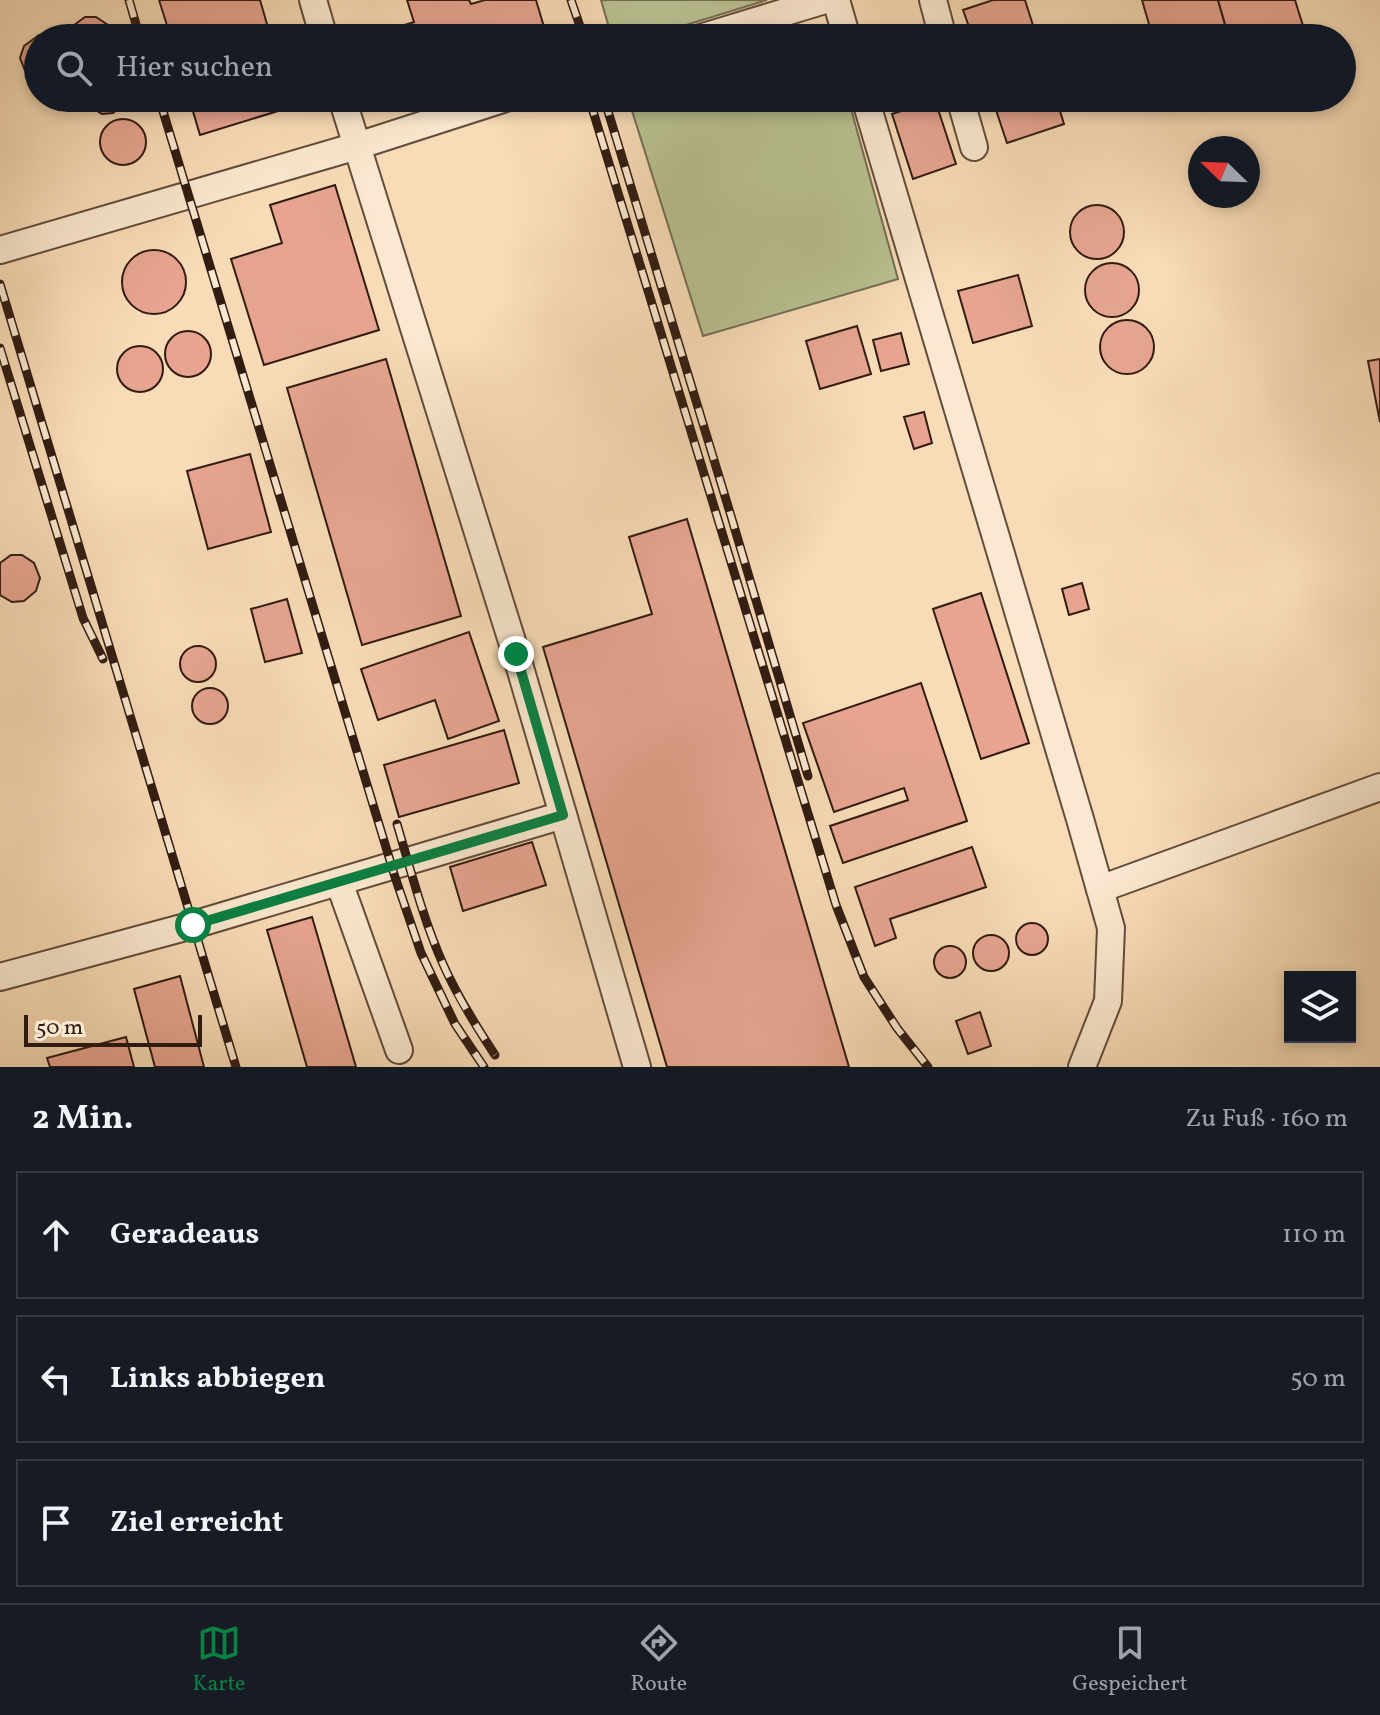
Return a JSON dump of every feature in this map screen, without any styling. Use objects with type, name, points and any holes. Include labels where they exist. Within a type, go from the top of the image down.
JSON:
[{"type":"lane","points":[[313,0],[320,24]]},
{"type":"lane","points":[[746,24],[825,0]]},
{"type":"lane","points":[[836,0],[843,24]]},
{"type":"lane","points":[[933,0],[939,24]]},
{"type":"lane","points":[[346,112],[511,639],[637,1067]]},
{"type":"lane","points":[[0,250],[357,146],[463,112]]},
{"type":"lane","points":[[869,112],[1111,928],[1108,1001],[1082,1067]]},
{"type":"lane","points":[[964,112],[974,147]]},
{"type":"lane","points":[[1100,889],[1380,787]]},
{"type":"lane","points":[[0,977],[193,925],[563,815]]},
{"type":"lane","points":[[339,882],[399,1050]]},
{"type":"green space","points":[[601,0],[767,0],[689,24],[608,24]]},
{"type":"green space","points":[[632,112],[852,112],[898,279],[703,336]]},
{"type":"building","points":[[159,0],[260,0],[267,24],[167,24]]},
{"type":"building","points":[[407,0],[469,0],[471,4],[485,0],[536,0],[543,24],[408,24],[414,22]]},
{"type":"building","points":[[993,0],[1025,0],[1033,24],[968,24],[963,10]]},
{"type":"building","points":[[1142,0],[1218,0],[1225,24],[1149,24]]},
{"type":"building","points":[[1218,0],[1295,0],[1302,24],[1225,24]]},
{"type":"building","points":[[85,17],[96,17],[106,24],[75,24]]},
{"type":"building","points":[[24,46],[24,68],[20,58]]},
{"type":"building","points":[[193,112],[275,112],[200,135]]},
{"type":"building","points":[[939,112],[956,164],[913,179],[892,114]]},
{"type":"building","points":[[997,112],[1060,112],[1064,124],[1007,143]]},
{"type":"building","points":[[123,119],[139,126],[146,142],[139,158],[123,165],[107,158],[100,142],[107,126]]},
{"type":"building","points":[[335,185],[379,330],[264,365],[231,259],[282,243],[270,205]]},
{"type":"building","points":[[1097,205],[1116,213],[1124,232],[1116,251],[1097,259],[1078,251],[1070,232],[1078,213]]},
{"type":"building","points":[[148,250],[160,250],[177,259],[184,270],[184,294],[177,305],[160,314],[148,314],[136,309],[127,300],[122,288],[122,276],[127,264],[136,255]]},
{"type":"building","points":[[1112,263],[1131,271],[1139,290],[1131,309],[1112,317],[1093,309],[1085,290],[1093,271]]},
{"type":"building","points":[[1018,275],[1032,326],[973,343],[958,291]]},
{"type":"building","points":[[1127,320],[1146,328],[1154,347],[1146,366],[1127,374],[1108,366],[1100,347],[1108,328]]},
{"type":"building","points":[[857,326],[871,374],[820,389],[806,341]]},
{"type":"building","points":[[188,331],[204,338],[211,354],[204,370],[188,377],[172,370],[165,354],[172,338]]},
{"type":"building","points":[[901,333],[909,364],[881,371],[873,340]]},
{"type":"building","points":[[140,346],[156,353],[163,369],[156,385],[140,392],[124,385],[117,369],[124,353]]},
{"type":"building","points":[[386,359],[461,616],[362,645],[287,388]]},
{"type":"building","points":[[1380,359],[1380,422],[1368,361]]},
{"type":"building","points":[[924,412],[932,443],[914,449],[904,417]]},
{"type":"building","points":[[250,454],[271,532],[208,549],[187,471]]},
{"type":"building","points":[[687,519],[849,1067],[667,1067],[543,647],[652,614],[629,537]]},
{"type":"building","points":[[11,555],[22,555],[34,563],[40,578],[36,591],[24,601],[12,602],[0,595],[0,563]]},
{"type":"building","points":[[1082,583],[1089,609],[1069,615],[1062,589]]},
{"type":"building","points":[[981,593],[1029,743],[981,759],[933,609]]},
{"type":"building","points":[[287,599],[302,653],[265,662],[251,609]]},
{"type":"building","points":[[469,632],[499,721],[448,739],[435,700],[378,720],[361,669]]},
{"type":"building","points":[[198,646],[211,651],[216,664],[211,677],[198,682],[185,677],[180,664],[185,651]]},
{"type":"building","points":[[921,683],[967,821],[843,863],[830,826],[908,800],[904,788],[834,812],[803,723]]},
{"type":"building","points":[[210,688],[223,693],[228,706],[223,719],[210,724],[197,719],[192,706],[197,693]]},
{"type":"building","points":[[504,730],[519,783],[399,817],[384,765]]},
{"type":"building","points":[[532,842],[546,885],[463,911],[450,867]]},
{"type":"building","points":[[972,847],[986,887],[890,919],[896,938],[875,946],[855,887]]},
{"type":"building","points":[[312,917],[356,1067],[307,1067],[267,930]]},
{"type":"building","points":[[1032,923],[1043,928],[1048,939],[1043,950],[1032,955],[1021,950],[1016,939],[1021,928]]},
{"type":"building","points":[[991,935],[1004,940],[1009,953],[1004,966],[991,971],[978,966],[973,953],[978,940]]},
{"type":"building","points":[[950,946],[961,951],[966,962],[961,973],[950,978],[939,973],[934,962],[939,951]]},
{"type":"building","points":[[180,976],[204,1067],[155,1067],[134,989]]},
{"type":"building","points":[[980,1012],[991,1046],[968,1054],[956,1021]]},
{"type":"building","points":[[126,1037],[134,1067],[50,1067],[47,1058]]},
{"type":"railway","points":[[129,0],[136,24]]},
{"type":"railway","points":[[571,0],[579,24]]},
{"type":"railway","points":[[163,112],[395,877],[421,953],[455,1024],[484,1067]]},
{"type":"railway","points":[[593,112],[836,905],[864,977],[897,1028],[928,1067]]},
{"type":"railway","points":[[608,112],[808,776]]},
{"type":"railway","points":[[0,284],[236,1067]]},
{"type":"railway","points":[[0,348],[83,618],[103,659]]},
{"type":"railway","points":[[397,824],[423,912],[443,964],[495,1055]]},
{"type":"route","points":[[193,925],[563,815],[516,654]]}]
